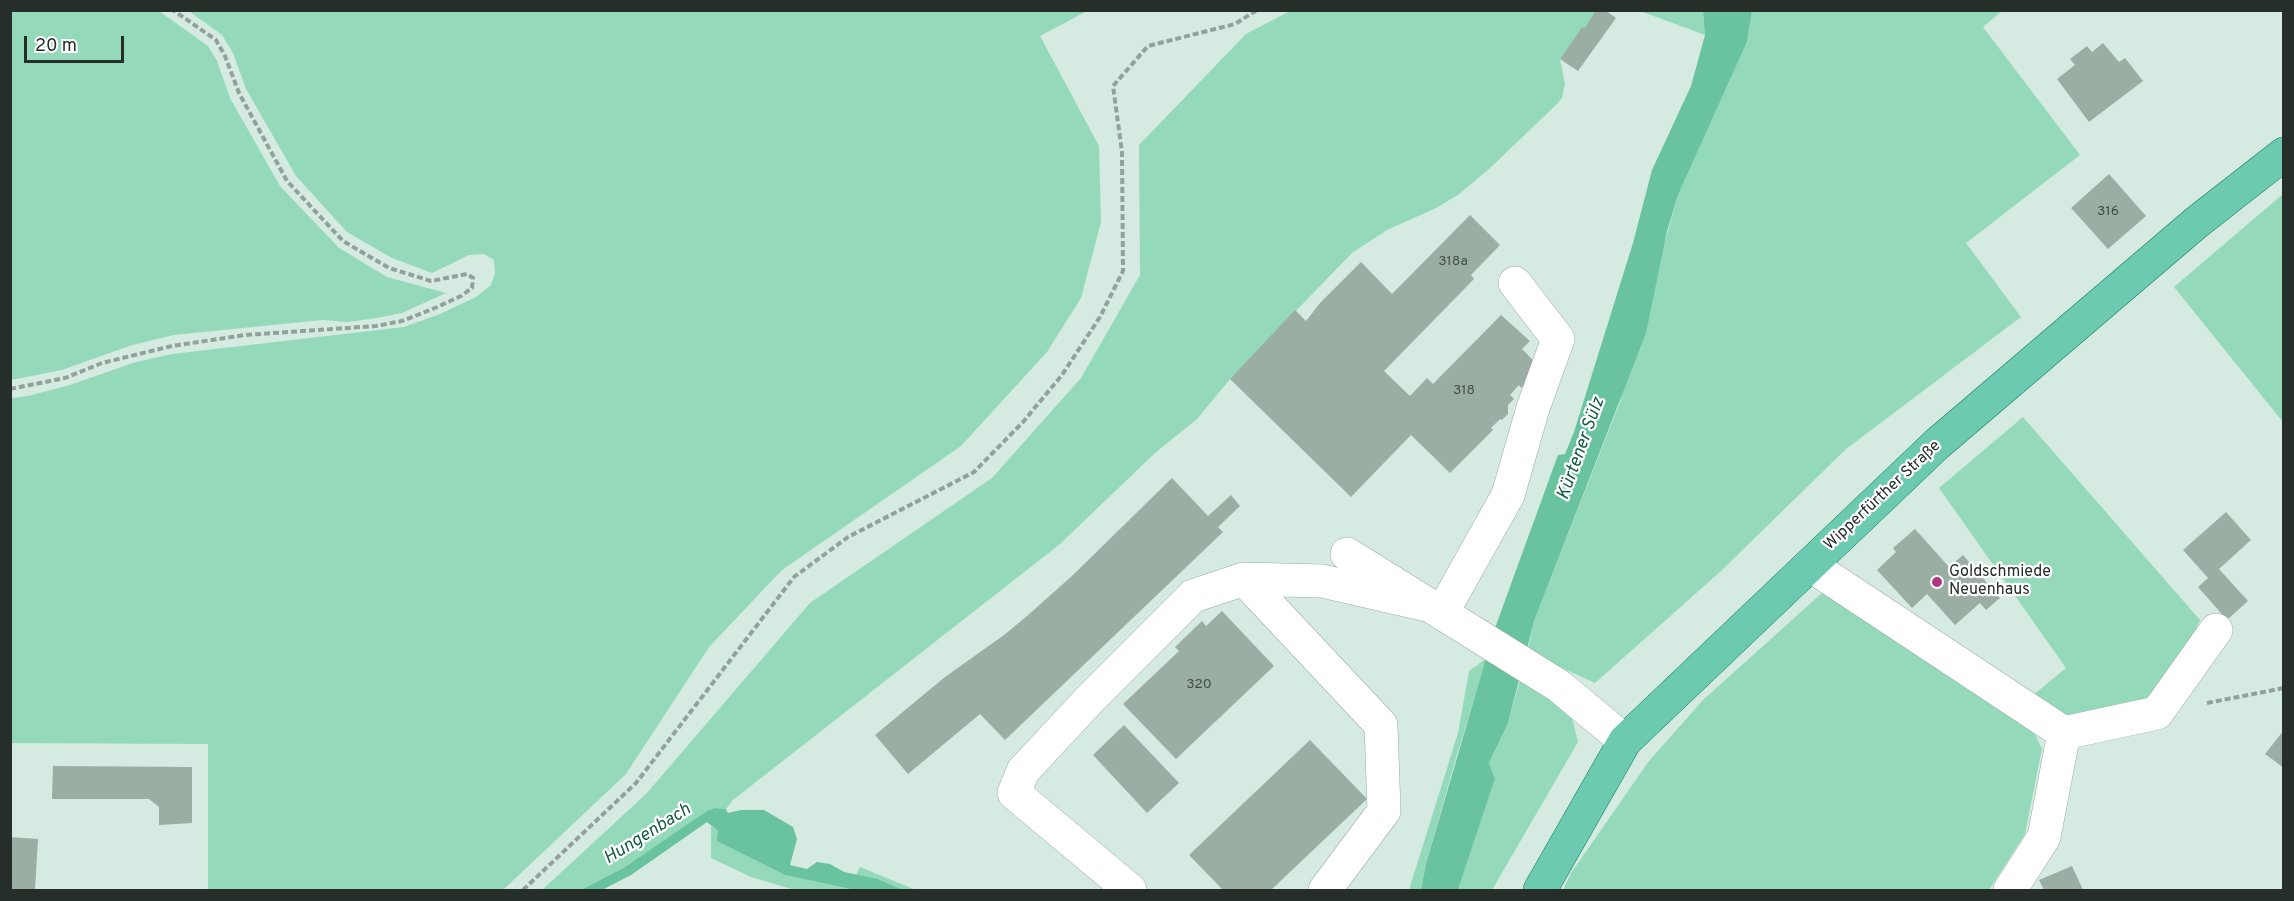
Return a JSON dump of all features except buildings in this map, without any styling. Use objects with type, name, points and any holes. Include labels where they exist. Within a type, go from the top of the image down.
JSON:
[{"type":"main road","name":"Wipperfürther Straße","points":[[1540,891],[1625,741],[1937,444],[2197,222],[2283,154]]},
{"type":"lane","points":[[1437,609],[1508,495],[1533,408],[1558,339],[1515,283]]},
{"type":"lane","points":[[1347,554],[1559,687],[1625,741]]},
{"type":"lane","points":[[1810,565],[2064,733],[2157,713],[2216,630]]},
{"type":"lane","points":[[1130,891],[1014,793],[1023,771],[1091,698],[1193,596],[1244,579],[1322,581],[1437,609]]},
{"type":"lane","points":[[1244,579],[1381,725],[1384,811],[1325,891]]},
{"type":"lane","points":[[2010,891],[2044,837],[2064,733]]},
{"type":"path","points":[[10,389],[65,378],[102,363],[172,346],[246,336],[376,326],[402,321],[461,296],[472,288],[473,278],[467,274],[431,281],[389,268],[343,241],[287,181],[238,93],[225,56],[216,40],[173,10]]},
{"type":"path","points":[[523,891],[636,783],[794,578],[848,537],[974,472],[1023,422],[1062,375],[1100,317],[1123,271],[1122,152],[1113,86],[1148,46],[1235,24],[1257,10]]},
{"type":"path","points":[[2157,713],[2283,688]]},
{"type":"shaded area","points":[[11,10],[159,11],[208,46],[217,61],[230,98],[280,186],[339,248],[387,277],[446,293],[402,313],[377,318],[348,322],[322,320],[174,335],[132,345],[62,370],[11,380]]},
{"type":"shaded area","points":[[189,11],[1087,11],[1040,36],[1099,146],[1101,222],[1081,298],[1047,352],[961,446],[782,570],[709,647],[626,774],[503,890],[208,890],[208,744],[11,743],[11,398],[70,385],[136,362],[172,354],[404,327],[440,314],[476,297],[491,285],[495,273],[494,260],[484,254],[469,255],[432,273],[392,258],[347,232],[296,176],[246,89],[233,53],[222,35]]},
{"type":"shaded area","points":[[1290,11],[1596,11],[1560,59],[1565,84],[1562,98],[1557,104],[1458,195],[1436,208],[1387,230],[1352,253],[1231,378],[1197,419],[1155,453],[1060,544],[733,800],[726,809],[715,808],[625,867],[581,890],[542,890],[646,794],[810,603],[992,478],[1081,378],[1140,275],[1139,145],[1246,34]]},
{"type":"shaded area","points":[[1640,11],[1703,11],[1705,35]]},
{"type":"shaded area","points":[[1752,11],[2002,11],[1983,27],[2080,155],[1966,243],[2021,317],[1846,449],[1721,571],[1595,683],[1527,652],[1534,621],[1620,402],[1678,195],[1747,42]]},
{"type":"shaded area","points":[[2283,194],[2283,422],[2174,287]]},
{"type":"shaded area","points":[[2023,417],[2200,620],[2178,668],[2155,698],[2073,722],[2026,701],[2066,668],[1939,488]]},
{"type":"shaded area","points":[[1822,593],[2028,720],[2042,749],[2025,834],[1989,890],[1563,890],[1571,873],[1649,761],[1703,700]]},
{"type":"shaded area","points":[[1487,658],[1456,758],[1426,864],[1421,890],[1409,890],[1458,733],[1469,671]]},
{"type":"shaded area","points":[[1521,676],[1571,714],[1578,742],[1492,890],[1458,890],[1495,779],[1489,763],[1508,723]]},
{"type":"shaded area","points":[[711,826],[718,831],[718,841],[785,875],[855,890],[795,890],[751,877],[711,858]]},
{"type":"shaded area","points":[[860,867],[916,890],[903,890],[878,879],[856,875]]},
{"type":"water","name":"Kürtener Sülz","points":[[1703,11],[1752,11],[1747,42],[1678,195],[1667,231],[1646,333],[1534,621],[1508,723],[1489,763],[1495,779],[1458,890],[1421,890],[1426,864],[1495,628],[1558,455],[1565,454],[1574,432],[1633,243],[1652,170],[1691,86],[1705,35]]},
{"type":"water","points":[[715,808],[726,809],[728,813],[741,810],[764,810],[793,827],[797,839],[790,865],[807,869],[817,862],[830,864],[844,872],[878,879],[903,890],[855,890],[785,875],[717,841],[718,831],[707,822],[631,875],[602,890],[581,890],[625,867],[707,811]]},
{"type":"place","name":"Goldschmiede Neuenhaus","points":[[1937,582]]},
{"type":"water label","name":"Hungenbach","points":[[648,835]]}]
